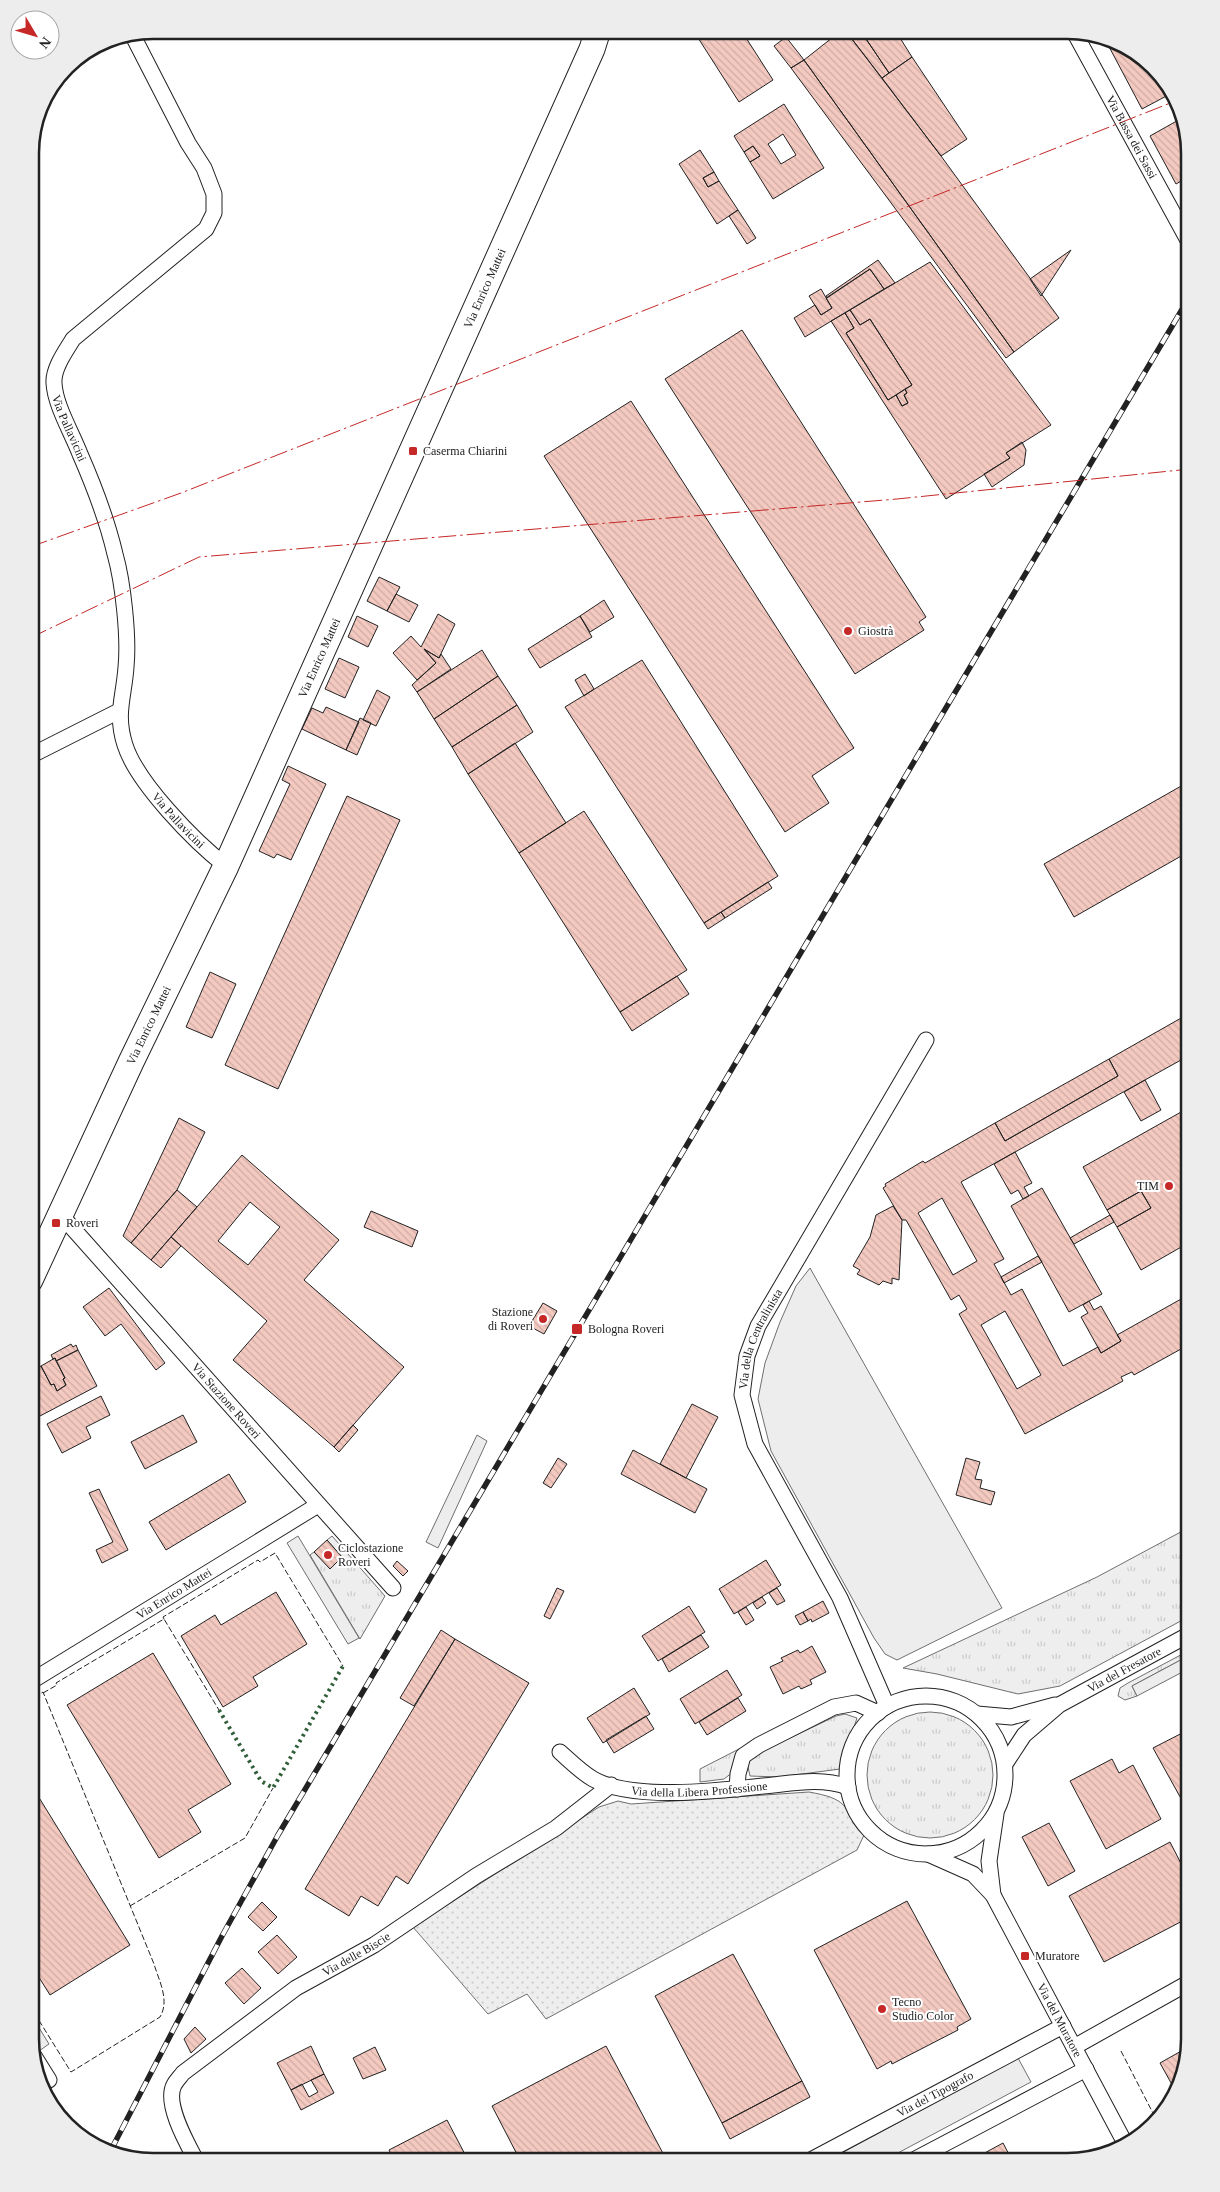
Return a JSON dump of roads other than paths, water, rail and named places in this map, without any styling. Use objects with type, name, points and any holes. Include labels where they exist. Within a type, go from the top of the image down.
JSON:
[{"type":"main road","name":"Via Enrico Mattei","points":[[39,1260],[131,1062],[226,866],[588,58],[595,39]]},
{"type":"street","name":"Via Bassa dei Sassi","points":[[1078,40],[1181,228]]},
{"type":"street","name":"Via Pallavicini","points":[[135,41],[188,143],[204,168],[214,194],[214,213],[206,228],[74,338],[60,358],[54,382],[61,407],[102,509],[116,555],[126,631],[126,666],[119,711],[125,746],[143,777],[167,809],[214,857],[226,866]]},
{"type":"street","points":[[39,751],[119,711]]},
{"type":"street","name":"Via della Centralinista","points":[[883,1710],[840,1598],[755,1444],[742,1395],[747,1356],[758,1326],[926,1040]]},
{"type":"street","name":"Via Stazione Roveri","points":[[60,1214],[393,1588]]},
{"type":"street","name":"Via Enrico Mattei","points":[[39,1676],[318,1505]]},
{"type":"street","name":"Via del Fresatore","points":[[977,1714],[1011,1717],[1059,1704],[1181,1639]]},
{"type":"street","points":[[943,1697],[961,1704],[977,1714],[990,1728],[1000,1745],[1005,1764],[1004,1788],[997,1810],[985,1828],[969,1842],[949,1850],[928,1854],[909,1852],[892,1846],[876,1836],[862,1822],[853,1805],[848,1787],[848,1768],[852,1749],[860,1732],[883,1710],[905,1698],[943,1697]]},
{"type":"street","points":[[737,1789],[738,1774],[743,1756],[759,1745],[834,1707],[856,1703],[883,1710]]},
{"type":"street","name":"Via del Fresatore","points":[[1005,1764],[1024,1735],[1059,1704]]},
{"type":"street","name":"Via della Libera Professione","points":[[560,1752],[593,1779],[637,1792],[737,1789],[818,1780],[834,1782],[848,1787]]},
{"type":"street","name":"Via delle Biscie","points":[[192,2153],[172,2106],[173,2086],[183,2073],[296,1988],[374,1945],[476,1876],[556,1828],[611,1785]]},
{"type":"street","name":"Via del Muratore","points":[[993,1895],[989,1861],[997,1810]]},
{"type":"street","name":"Via del Muratore","points":[[928,1854],[973,1874],[993,1895],[1123,2138]]},
{"type":"street","points":[[1074,2047],[1181,1987]]},
{"type":"street","name":"Via del Tipografo","points":[[824,2153],[1063,2026]]},
{"type":"street","points":[[927,2153],[1086,2069]]},
{"type":"street","points":[[44,2072],[49,2080]]},
{"type":"railway","points":[[113,2146],[222,1936],[278,1835],[1181,311]]},
{"type":"place","name":"Caserma Chiarini","points":[[413,451]]},
{"type":"place","name":"Giostrà","points":[[848,631]]},
{"type":"place","name":"TIM","points":[[1169,1186]]},
{"type":"place","name":"Roveri","points":[[56,1223]]},
{"type":"place","name":"Stazione di Roveri","points":[[543,1319]]},
{"type":"place","name":"Bologna Roveri","points":[[577,1329]]},
{"type":"place","name":"Ciclostazione Roveri","points":[[328,1555]]},
{"type":"place","name":"Muratore","points":[[1025,1956]]},
{"type":"place","name":"Tecno Studio Color","points":[[882,2009]]}]
